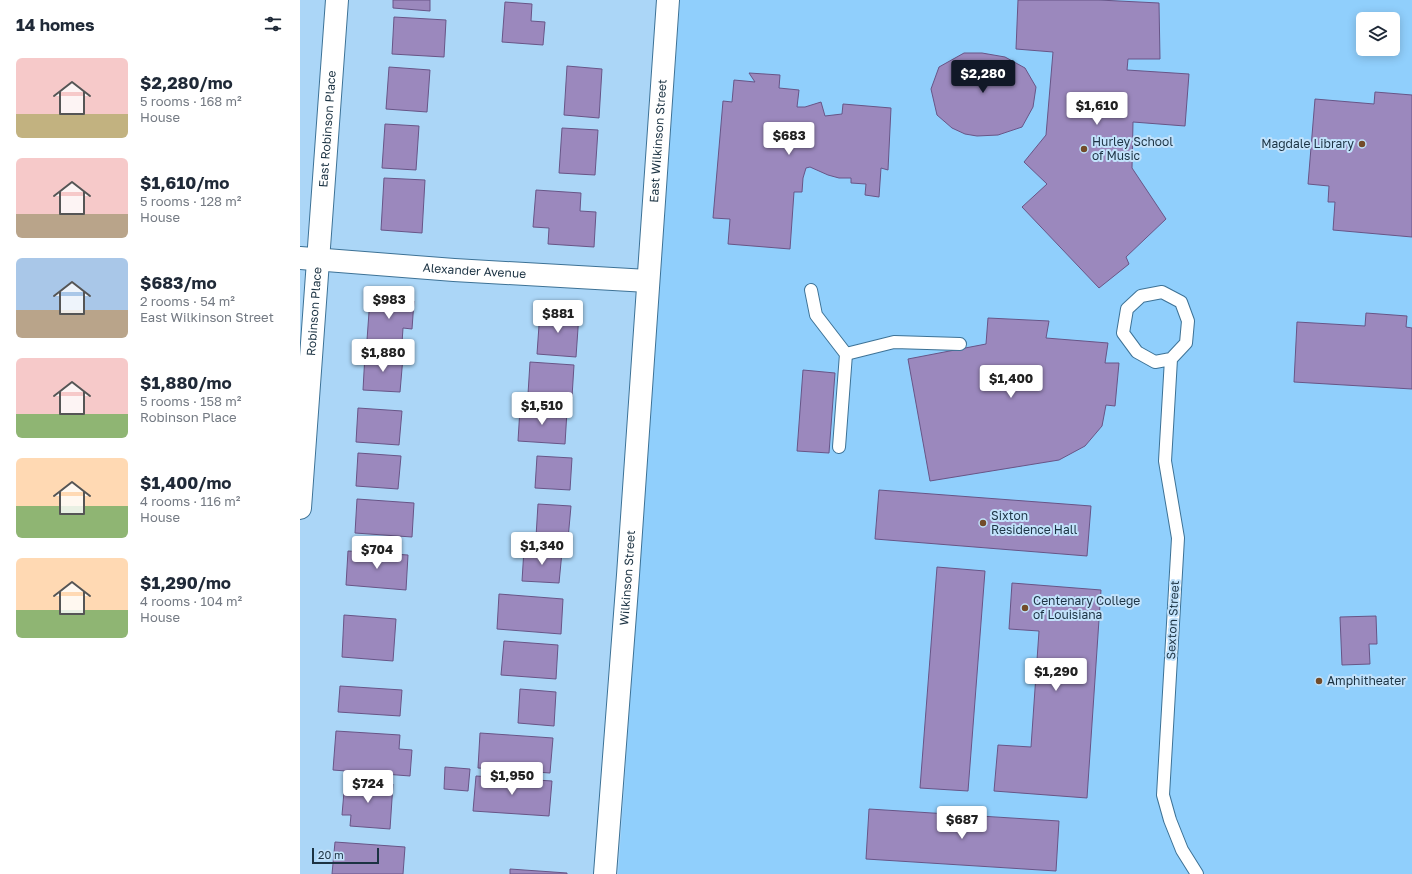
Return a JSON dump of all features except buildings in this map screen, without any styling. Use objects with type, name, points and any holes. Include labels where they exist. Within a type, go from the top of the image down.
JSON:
[{"type":"street","name":"East Robinson Place","points":[[309,258],[337,0]]},
{"type":"street","name":"East Wilkinson Street","points":[[648,281],[668,0]]},
{"type":"street","name":"Alexander Avenue","points":[[309,258],[454,270],[648,281]]},
{"type":"street","name":"Robinson Place","points":[[300,508],[309,258]]},
{"type":"street","name":"Wilkinson Street","points":[[605,874],[648,281]]},
{"type":"lane","points":[[811,290],[816,315],[846,354],[839,447]]},
{"type":"lane","points":[[1162,292],[1181,302],[1188,321],[1186,343],[1171,359],[1155,362],[1137,352],[1124,333],[1127,309],[1141,296],[1162,292]]},
{"type":"lane","points":[[846,354],[894,342],[960,344]]},
{"type":"lane","name":"Sexton Street","points":[[1171,359],[1165,461],[1178,538],[1163,795],[1170,820],[1182,850],[1197,874]]},
{"type":"shaded area","name":"Centenary College of Louisiana","points":[[680,0],[1412,0],[1412,874],[618,874]]},
{"type":"place","name":"Magdale Library","points":[[1362,144]]},
{"type":"place","name":"Hurley School of Music","points":[[1084,149]]},
{"type":"place","name":"Sixton Residence Hall","points":[[983,523]]},
{"type":"place","name":"Centenary College of Louisiana","points":[[1025,608]]},
{"type":"place","name":"Amphitheater","points":[[1319,681]]}]
